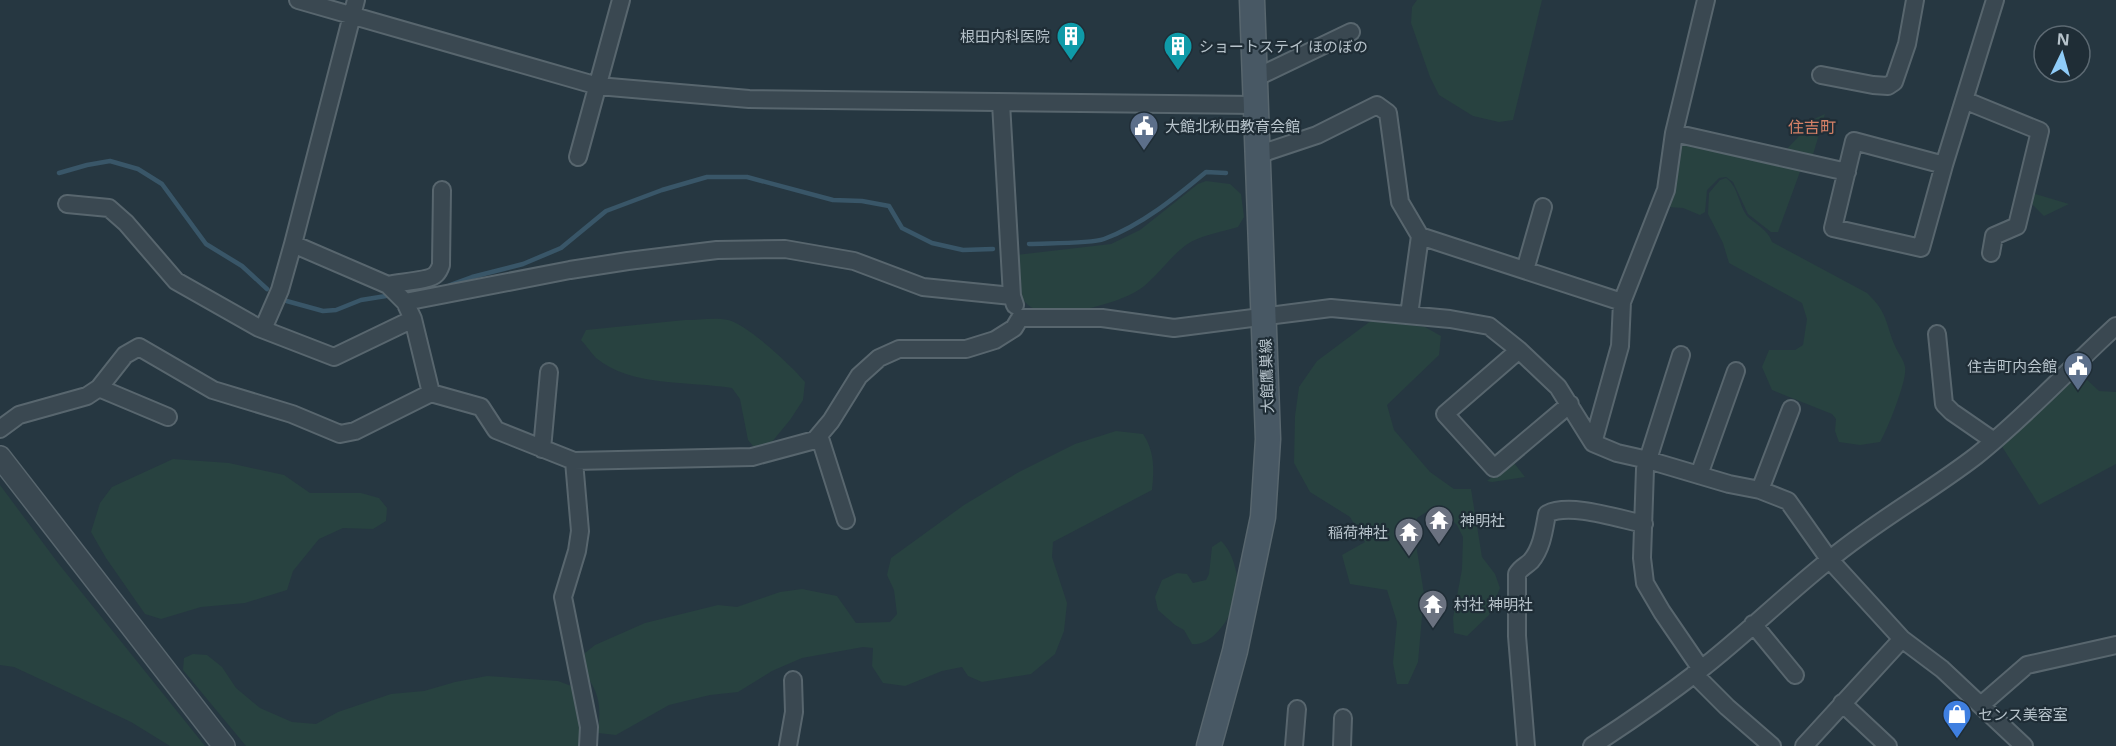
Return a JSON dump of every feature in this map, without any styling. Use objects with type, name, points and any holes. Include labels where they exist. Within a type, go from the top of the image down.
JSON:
[{"type":"main road","name":"大館鷹巣線","points":[[1209,746],[1235,651],[1263,517],[1268,439],[1252,0]]},
{"type":"street","points":[[298,0],[353,8],[598,86],[749,99],[1256,105]]},
{"type":"street","points":[[578,157],[621,0]]},
{"type":"street","points":[[1593,442],[1620,346],[1622,302],[1666,190],[1674,133],[1706,0]]},
{"type":"street","points":[[1821,75],[1874,85],[1888,86],[1894,82],[1907,44],[1915,0]]},
{"type":"street","points":[[1944,165],[1854,141],[1833,228],[1921,248],[1995,0]]},
{"type":"street","points":[[264,329],[280,290],[293,244],[353,8]]},
{"type":"street","points":[[1255,78],[1351,33]]},
{"type":"street","points":[[1964,100],[2040,131],[2017,226],[1994,236],[1991,253]]},
{"type":"street","points":[[1001,103],[1012,296],[1020,318]]},
{"type":"street","points":[[1257,155],[1317,135],[1377,105],[1388,114],[1400,202],[1420,236],[1409,315]]},
{"type":"street","points":[[1674,133],[1846,172]]},
{"type":"street","points":[[388,285],[401,281],[430,278],[437,274],[441,265],[442,190]]},
{"type":"street","points":[[67,204],[109,208],[126,223],[176,281],[264,329],[334,357],[413,319]]},
{"type":"street","points":[[1525,270],[1543,207]]},
{"type":"street","points":[[1420,236],[1622,302]]},
{"type":"street","points":[[293,244],[388,285],[405,302],[413,319],[431,393]]},
{"type":"street","points":[[405,302],[628,261],[717,250],[785,249],[854,261],[922,287],[1012,296]]},
{"type":"street","points":[[1020,318],[1102,318],[1174,328],[1331,308],[1450,319],[1489,326],[1519,350],[1558,387],[1593,442],[1617,453],[1729,484],[1760,490],[1788,501],[1829,559],[1902,639],[1942,669],[2024,746]]},
{"type":"street","points":[[0,429],[19,415],[87,396],[99,388],[124,355],[139,347],[213,390],[292,414],[340,434],[355,431],[431,393],[481,408],[496,430],[574,461],[752,457],[816,440],[831,421],[859,376],[879,358],[899,349],[966,350],[995,340],[1014,328],[1020,318]]},
{"type":"street","points":[[1592,746],[1654,705],[1698,672],[1829,559],[1994,441],[2049,392],[2069,369],[2116,326]]},
{"type":"street","points":[[1937,334],[1944,404],[1994,441]]},
{"type":"street","points":[[1519,350],[1445,414],[1494,468],[1569,404]]},
{"type":"street","points":[[1681,355],[1645,469],[1642,558],[1645,583],[1698,672],[1727,707],[1772,746]]},
{"type":"street","points":[[1700,475],[1736,371]]},
{"type":"street","points":[[542,449],[549,372]]},
{"type":"street","points":[[99,388],[168,417]]},
{"type":"street","points":[[1760,490],[1791,409]]},
{"type":"street","points":[[819,435],[846,520]]},
{"type":"street","points":[[0,457],[224,746]]},
{"type":"street","points":[[574,461],[580,531],[577,550],[563,597],[589,727],[588,746]]},
{"type":"street","points":[[1526,746],[1517,636],[1517,574],[1520,568],[1530,562],[1541,545],[1547,514],[1555,510],[1570,509],[1644,524]]},
{"type":"street","points":[[1753,624],[1795,675]]},
{"type":"street","points":[[1804,746],[1902,639]]},
{"type":"street","points":[[1981,705],[2027,665],[2116,645]]},
{"type":"street","points":[[788,746],[793,723],[793,680]]},
{"type":"street","points":[[1842,703],[1888,746]]},
{"type":"street","points":[[1294,746],[1297,709]]},
{"type":"street","points":[[1342,746],[1343,718]]},
{"type":"green space","points":[[1417,0],[1542,0],[1513,120],[1499,122],[1473,116],[1439,95],[1430,77],[1411,23],[1412,7]]},
{"type":"green space","points":[[1825,114],[1812,158],[1784,152],[1816,118]]},
{"type":"green space","points":[[1695,144],[1801,169],[1778,232],[1771,232],[1748,214],[1733,182],[1726,177],[1719,178],[1707,190],[1705,212],[1700,215],[1683,208],[1668,207],[1676,150],[1685,145],[1694,148]]},
{"type":"green space","points":[[1726,178],[1734,186],[1748,217],[1765,231],[1772,242],[1867,293],[1882,312],[1905,367],[1905,373],[1896,404],[1880,442],[1860,445],[1839,442],[1835,431],[1836,419],[1832,414],[1772,390],[1762,367],[1769,350],[1795,350],[1803,345],[1807,319],[1802,303],[1729,263],[1723,243],[1708,214],[1709,193],[1720,180]]},
{"type":"green space","points":[[1206,181],[1230,184],[1241,194],[1244,217],[1238,227],[1204,236],[1186,245],[1143,287],[1102,305],[1066,312],[1049,312],[1036,309],[1022,298],[1017,280],[1016,255],[1111,244],[1140,230],[1198,184]]},
{"type":"green space","points":[[2032,193],[2069,204],[2044,216],[2031,203]]},
{"type":"green space","points":[[718,319],[736,323],[769,347],[805,382],[803,400],[771,443],[754,447],[748,440],[740,399],[732,388],[661,381],[626,374],[596,358],[581,340],[586,330]]},
{"type":"green space","points":[[1372,320],[1425,327],[1441,336],[1439,355],[1387,405],[1394,430],[1430,472],[1454,489],[1471,489],[1482,557],[1495,574],[1500,588],[1489,615],[1467,636],[1454,633],[1453,618],[1462,569],[1463,537],[1457,525],[1445,513],[1428,511],[1417,518],[1415,538],[1424,594],[1418,662],[1408,684],[1397,684],[1393,663],[1397,622],[1387,590],[1350,584],[1342,555],[1365,542],[1350,517],[1310,492],[1294,463],[1295,416],[1299,387],[1317,361]]},
{"type":"green space","points":[[2082,375],[2099,391],[2116,392],[2116,464],[2039,505],[2001,445],[2074,378]]},
{"type":"green space","points":[[1116,431],[1143,434],[1152,454],[1152,490],[1053,542],[1052,557],[1067,603],[1064,631],[1055,654],[1031,674],[982,682],[968,676],[962,667],[942,671],[905,686],[883,683],[872,666],[873,648],[863,647],[802,658],[772,671],[738,692],[710,695],[669,705],[616,735],[598,733],[598,700],[583,670],[585,653],[595,645],[645,623],[718,605],[737,607],[780,592],[802,589],[837,596],[856,623],[890,622],[897,614],[894,590],[887,575],[891,558],[964,505],[1019,472],[1075,444]]},
{"type":"green space","points":[[173,459],[229,463],[284,475],[310,493],[361,493],[379,498],[387,508],[386,521],[373,529],[343,528],[319,539],[293,571],[287,590],[245,603],[201,607],[161,619],[145,614],[91,532],[100,503],[112,487]]},
{"type":"green space","points":[[1510,462],[1514,463],[1525,477],[1487,481]]},
{"type":"green space","points":[[0,485],[58,563],[205,746],[170,746],[131,722],[14,667],[0,665]]},
{"type":"green space","points":[[1221,541],[1228,550],[1236,569],[1237,597],[1229,616],[1216,633],[1201,643],[1192,644],[1184,630],[1158,610],[1155,597],[1162,580],[1177,573],[1187,574],[1193,583],[1206,580],[1209,574],[1212,547]]},
{"type":"green space","points":[[193,654],[207,655],[222,667],[236,688],[260,708],[292,722],[316,724],[338,712],[391,694],[424,691],[487,676],[558,681],[574,687],[582,726],[579,746],[246,746],[183,670],[184,658]]},
{"type":"waterway","points":[[59,173],[110,161],[138,169],[162,184],[206,244],[242,266],[267,289]]},
{"type":"waterway","points":[[1029,244],[1079,243],[1104,239],[1145,218],[1206,172],[1226,173]]},
{"type":"waterway","points":[[450,285],[523,264],[561,248],[606,211],[662,190],[707,177],[747,177],[833,200],[862,201],[889,206],[902,228],[932,243],[963,250],[993,249]]},
{"type":"waterway","points":[[412,292],[433,288]]},
{"type":"waterway","points":[[283,300],[323,311],[336,310],[361,300],[386,296]]},
{"type":"place","name":"根田内科医院","points":[[1071,62]]},
{"type":"place","name":"ショートステイ ほのぼの","points":[[1178,72]]},
{"type":"place","name":"大館北秋田教育会館","points":[[1144,152]]},
{"type":"place","name":"住吉町内会館","points":[[2078,392]]},
{"type":"place","name":"神明社","points":[[1439,546]]},
{"type":"place","name":"稲荷神社","points":[[1409,558]]},
{"type":"place","name":"村社 神明社","points":[[1433,630]]},
{"type":"place","name":"センス美容室","points":[[1957,740]]},
{"type":"district","name":"住吉町","points":[[1812,127]]}]
